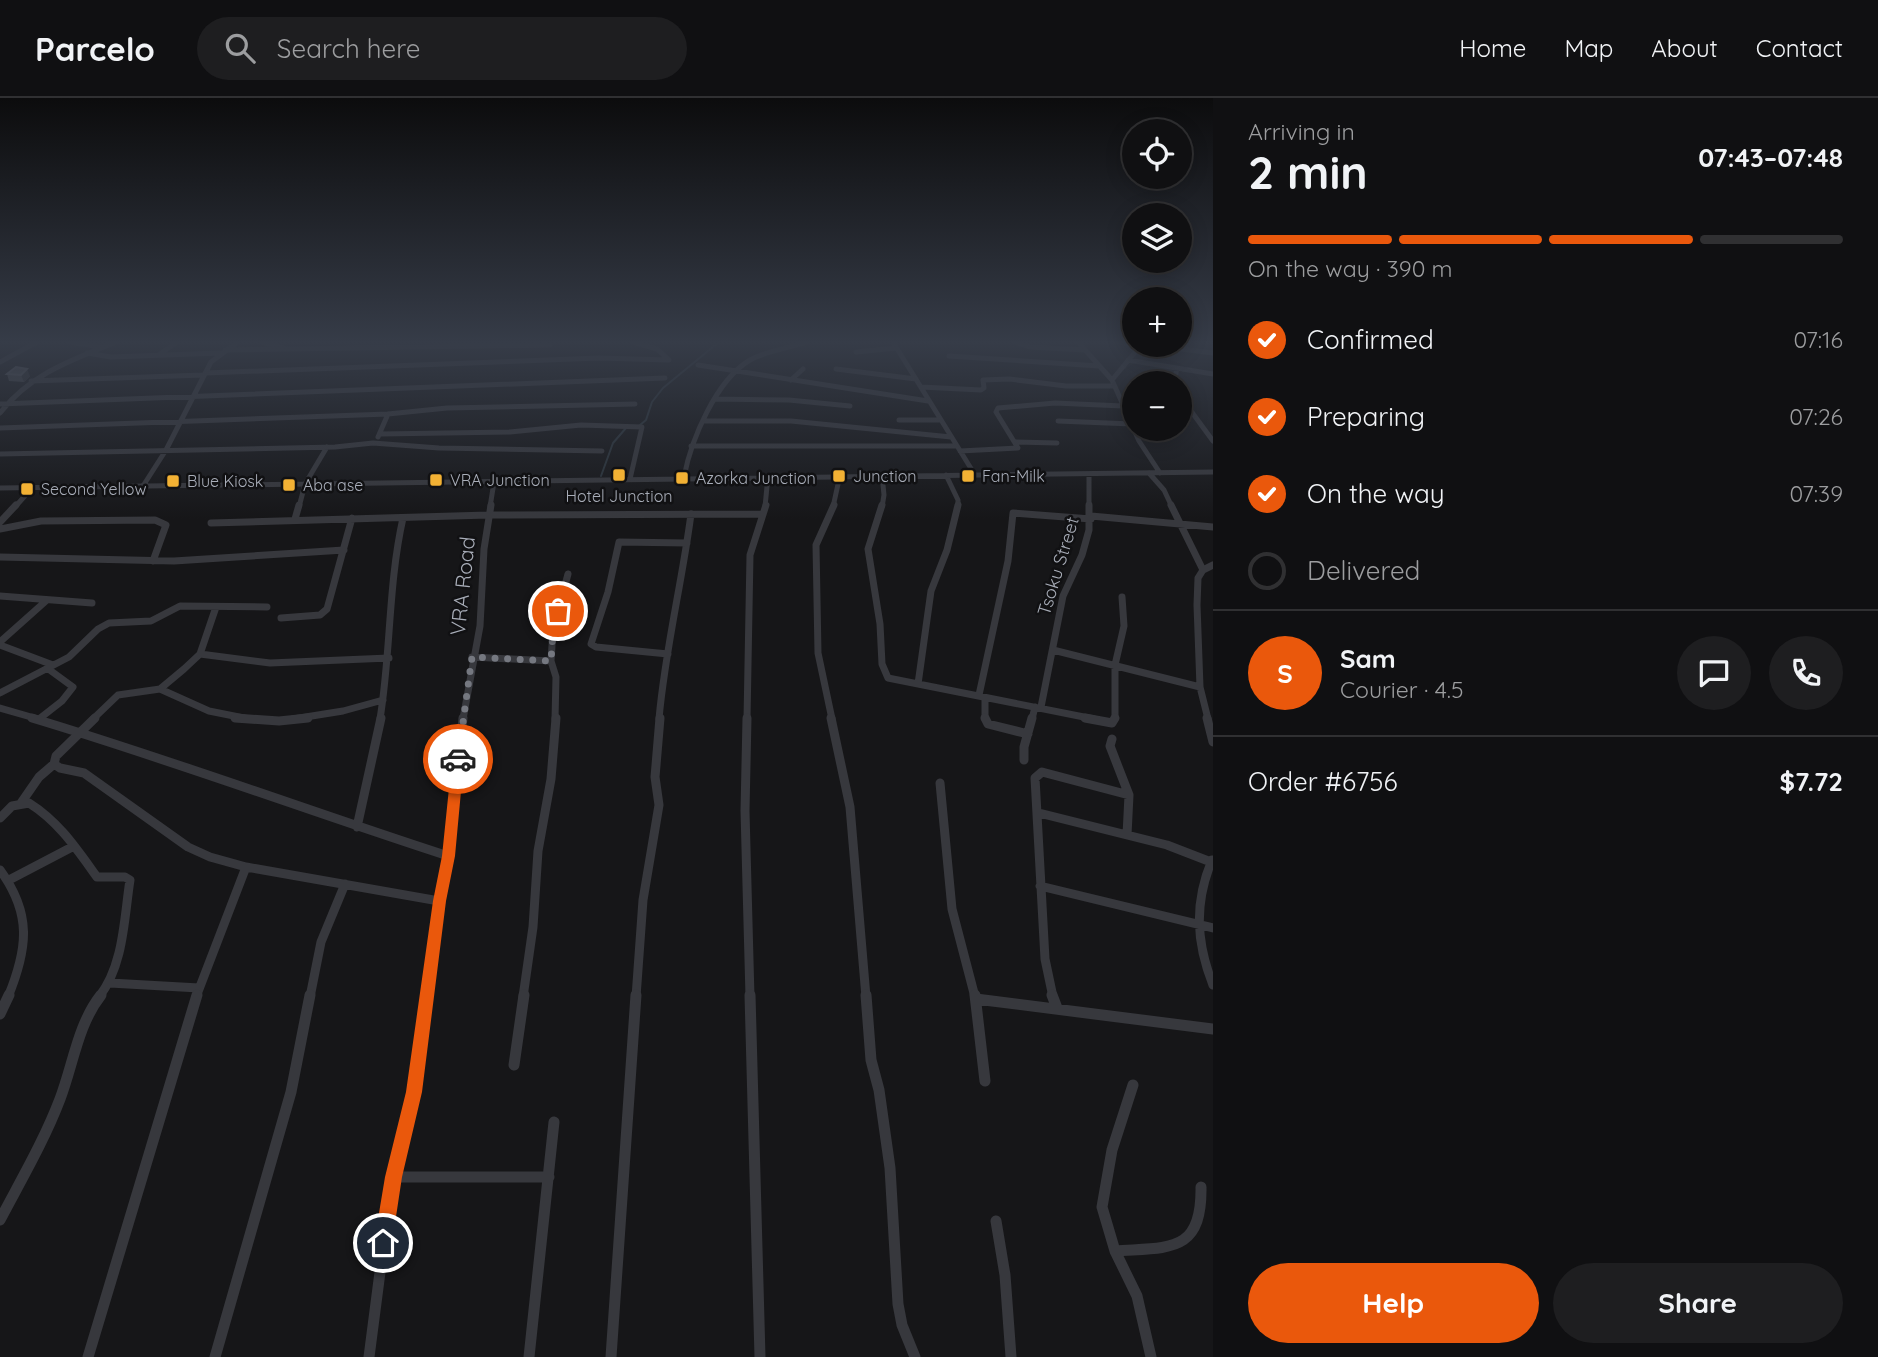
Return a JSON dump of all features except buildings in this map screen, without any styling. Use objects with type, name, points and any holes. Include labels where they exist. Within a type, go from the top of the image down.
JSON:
[{"type":"street","points":[[0,413],[10,401]]},
{"type":"street","points":[[0,404],[78,401]]},
{"type":"street","points":[[143,486],[192,401]]},
{"type":"street","points":[[684,477],[686,458],[715,401]]},
{"type":"street","points":[[797,401],[850,406]]},
{"type":"street","points":[[928,401],[975,475]]},
{"type":"street","points":[[691,446],[1016,449],[1016,442],[996,412],[998,408],[1055,403],[1122,406]]},
{"type":"street","points":[[0,428],[388,414],[447,408],[635,404]]},
{"type":"street","points":[[1192,412],[1213,441]]},
{"type":"street","points":[[373,443],[388,414]]},
{"type":"street","points":[[899,420],[940,420]]},
{"type":"street","points":[[705,421],[797,421],[951,437]]},
{"type":"street","points":[[1058,421],[1122,424]]},
{"type":"street","points":[[380,434],[510,432],[581,425],[642,427],[630,479]]},
{"type":"street","points":[[1142,441],[1160,473]]},
{"type":"street","points":[[1016,442],[1057,443]]},
{"type":"street","points":[[0,454],[327,447],[373,443],[439,448],[602,451]]},
{"type":"street","points":[[295,519],[305,484],[327,447]]},
{"type":"street","points":[[0,488],[1213,472]]},
{"type":"street","points":[[1149,473],[1164,490],[1203,570]]},
{"type":"street","points":[[840,475],[837,497],[816,545],[818,653],[850,807],[870,1046],[890,1168],[898,1304],[902,1325],[915,1357]]},
{"type":"street","points":[[882,475],[886,494],[868,549],[880,624],[881,664],[888,678],[1106,723],[1115,721],[1115,665],[1124,626],[1122,597]]},
{"type":"street","points":[[918,684],[927,608],[958,509],[955,492],[946,475]]},
{"type":"street","name":"Tsoku Street","points":[[1024,760],[1024,747],[1053,650],[1063,596],[1082,555],[1091,518],[1089,475]]},
{"type":"street","points":[[760,1357],[745,811],[750,555],[762,514],[768,507],[768,476]]},
{"type":"street","name":"VRA Road","points":[[369,1357],[393,1177],[414,1092],[439,901],[448,856],[461,732],[472,657],[480,626],[488,515],[494,482]]},
{"type":"street","points":[[0,522],[32,488]]},
{"type":"street","points":[[1028,734],[988,724],[982,696],[1008,561],[1013,513],[1213,527]]},
{"type":"street","points":[[611,1357],[643,901],[659,805],[655,777],[663,674],[691,514]]},
{"type":"street","points":[[211,523],[488,515],[762,514]]},
{"type":"street","points":[[281,618],[320,615],[327,609],[352,518]]},
{"type":"street","points":[[357,827],[374,758],[383,700],[389,658],[387,636],[394,558],[403,518]]},
{"type":"street","points":[[0,529],[40,521],[155,520],[162,522],[166,530],[153,561]]},
{"type":"street","points":[[668,654],[596,648],[591,644],[608,592],[619,542],[687,543]]},
{"type":"street","points":[[0,557],[153,561],[344,550]]},
{"type":"street","points":[[1213,565],[1203,570],[1198,578],[1197,596],[1200,687],[1213,742]]},
{"type":"street","points":[[514,1065],[533,927],[538,851],[551,779],[556,712],[556,677],[551,661],[553,631],[568,574]]},
{"type":"street","points":[[0,596],[92,603]]},
{"type":"street","points":[[39,719],[62,701],[73,687],[50,667],[0,643],[47,600]]},
{"type":"street","points":[[0,694],[76,651],[103,625],[151,621],[180,606],[267,607]]},
{"type":"street","points":[[160,689],[200,654],[216,607]]},
{"type":"street","points":[[1053,650],[1200,687]]},
{"type":"street","points":[[200,654],[270,663],[389,658]]},
{"type":"street","points":[[472,657],[551,661]]},
{"type":"street","points":[[21,803],[38,777],[54,764],[56,756],[118,695],[160,689],[214,713],[257,720],[315,716],[383,700]]},
{"type":"street","points":[[0,708],[81,732],[448,856]]},
{"type":"street","points":[[1112,739],[1110,746],[1129,795],[1127,835]]},
{"type":"street","points":[[54,764],[84,774],[188,848],[210,857],[246,867],[439,901]]},
{"type":"street","points":[[1057,1008],[1049,986],[1045,959],[1037,827],[1040,813],[1035,778],[1042,772],[1129,795]]},
{"type":"street","points":[[940,783],[952,909],[976,999],[985,1081]]},
{"type":"street","points":[[0,818],[12,806],[29,803],[48,815],[63,830],[97,877],[125,877],[130,880],[119,950],[110,983],[89,1010],[51,1120],[0,1220]]},
{"type":"street","points":[[1040,813],[1167,845],[1212,860],[1200,889],[1199,924],[1202,956],[1213,985]]},
{"type":"street","points":[[9,880],[74,846]]},
{"type":"street","points":[[88,1357],[130,1226],[176,1056],[246,867]]},
{"type":"street","points":[[0,870],[20,900],[25,929],[22,963],[0,1014]]},
{"type":"street","points":[[215,1357],[291,1092],[321,942],[345,884]]},
{"type":"street","points":[[1040,886],[1213,928]]},
{"type":"street","points":[[110,983],[199,988]]},
{"type":"street","points":[[976,999],[1213,1029]]},
{"type":"street","points":[[1133,1085],[1112,1150],[1103,1192],[1103,1217],[1115,1251],[1137,1296],[1152,1357]]},
{"type":"street","points":[[529,1357],[554,1122]]},
{"type":"street","points":[[393,1177],[548,1177]]},
{"type":"street","points":[[1115,1251],[1182,1242],[1192,1235],[1199,1222],[1201,1187]]},
{"type":"street","points":[[996,1221],[1011,1357]]},
{"type":"waterway","points":[[640,425],[646,420],[653,401]]},
{"type":"waterway","points":[[601,476],[613,443],[626,428]]},
{"type":"way so far","points":[[458,759],[472,657],[551,661],[553,631],[558,611]]},
{"type":"place","name":"Hotel Junction","points":[[619,475]]},
{"type":"place","name":"Junction","points":[[839,476]]},
{"type":"place","name":"Fan-Milk","points":[[968,476]]},
{"type":"place","name":"Azorka Junction","points":[[682,478]]},
{"type":"place","name":"VRA Junction","points":[[436,480]]},
{"type":"place","name":"Blue Kiosk","points":[[173,481]]},
{"type":"place","name":"Aba ase","points":[[289,485]]},
{"type":"place","name":"Second Yellow","points":[[27,489]]},
{"type":"route","points":[[383,1243],[393,1177],[414,1092],[439,901],[448,856],[458,759]]}]
